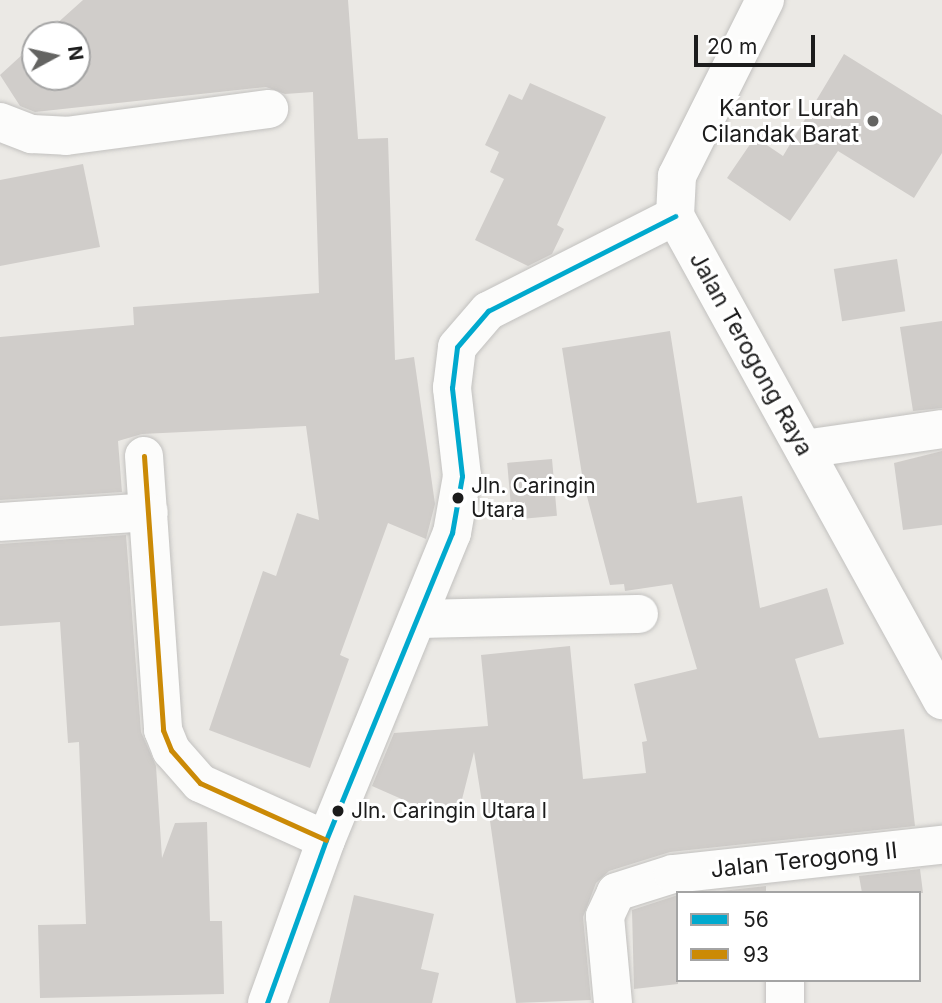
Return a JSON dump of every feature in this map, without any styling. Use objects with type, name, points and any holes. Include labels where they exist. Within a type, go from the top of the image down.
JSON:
[{"type":"street","points":[[267,1003],[326,840],[453,533],[462,476],[452,388],[457,347],[488,311],[675,216],[677,176],[765,0]]},
{"type":"street","points":[[0,122],[32,134],[66,136],[268,109]]},
{"type":"street","name":"Jalan Terogong Raya","points":[[675,216],[942,700]]},
{"type":"street","points":[[804,449],[942,429]]},
{"type":"street","points":[[144,456],[163,730],[171,750],[200,783],[326,840]]},
{"type":"street","points":[[0,522],[149,512]]},
{"type":"street","points":[[417,620],[639,614]]},
{"type":"street","name":"Jalan Terogong II","points":[[613,1003],[604,916],[616,892],[673,874],[782,878],[942,845]]},
{"type":"street","points":[[785,982],[785,1003]]},
{"type":"building","points":[[83,0],[348,0],[358,139],[388,138],[395,360],[414,357],[435,504],[426,539],[388,523],[340,655],[349,659],[310,768],[209,730],[263,571],[276,576],[297,513],[319,520],[306,426],[142,434],[118,441],[122,492],[0,500],[0,337],[134,325],[133,307],[319,293],[313,92],[285,94],[266,87],[35,112],[20,106],[0,75],[21,56],[21,91],[91,91],[91,21],[60,21]]},
{"type":"building","name":"Kantor Lurah Cilandak Barat","points":[[844,54],[942,115],[942,153],[914,198],[838,151],[790,221],[727,178],[755,137],[783,156]]},
{"type":"building","points":[[530,83],[606,117],[557,225],[564,229],[552,254],[528,266],[475,240],[504,179],[490,172],[499,152],[485,145],[509,94],[522,100]]},
{"type":"building","points":[[83,164],[100,247],[0,266],[0,180]]},
{"type":"building","points":[[897,259],[905,311],[842,321],[834,269]]},
{"type":"building","points":[[942,321],[942,408],[913,411],[900,327]]},
{"type":"building","points":[[670,331],[697,503],[742,496],[760,608],[827,588],[844,644],[795,659],[819,738],[904,729],[915,826],[670,852],[609,871],[596,883],[583,917],[591,1000],[516,1003],[489,814],[484,815],[474,752],[456,823],[372,786],[394,733],[488,726],[481,655],[570,646],[583,779],[646,773],[642,742],[647,741],[634,684],[697,669],[672,584],[625,591],[624,584],[610,585],[583,481],[562,348]]},
{"type":"building","points":[[942,451],[942,525],[903,530],[894,463]]},
{"type":"building","points":[[552,459],[557,516],[512,520],[507,463]]},
{"type":"building","points":[[126,535],[141,732],[156,766],[162,858],[175,823],[207,822],[210,921],[222,921],[224,994],[40,998],[38,925],[86,924],[79,742],[68,743],[60,622],[0,626],[0,544]]},
{"type":"building","points":[[920,869],[923,893],[862,891],[859,876]]},
{"type":"building","points":[[766,886],[766,891],[721,891]]},
{"type":"building","points":[[354,895],[434,914],[421,969],[439,973],[432,1003],[329,1003]]},
{"type":"building","points":[[676,896],[678,984],[634,989],[632,910]]},
{"type":"transit line","name":"56","points":[[267,1003],[326,840],[452,533],[462,476],[452,388],[457,347],[488,311],[675,216]]},
{"type":"transit line","name":"93","points":[[144,456],[163,730],[171,750],[200,783],[326,840]]},
{"type":"place","name":"Kantor Lurah Cilandak Barat","points":[[873,121]]},
{"type":"place","name":"Jln. Caringin Utara","points":[[458,498]]},
{"type":"place","name":"Jln. Caringin Utara I","points":[[338,811]]}]
